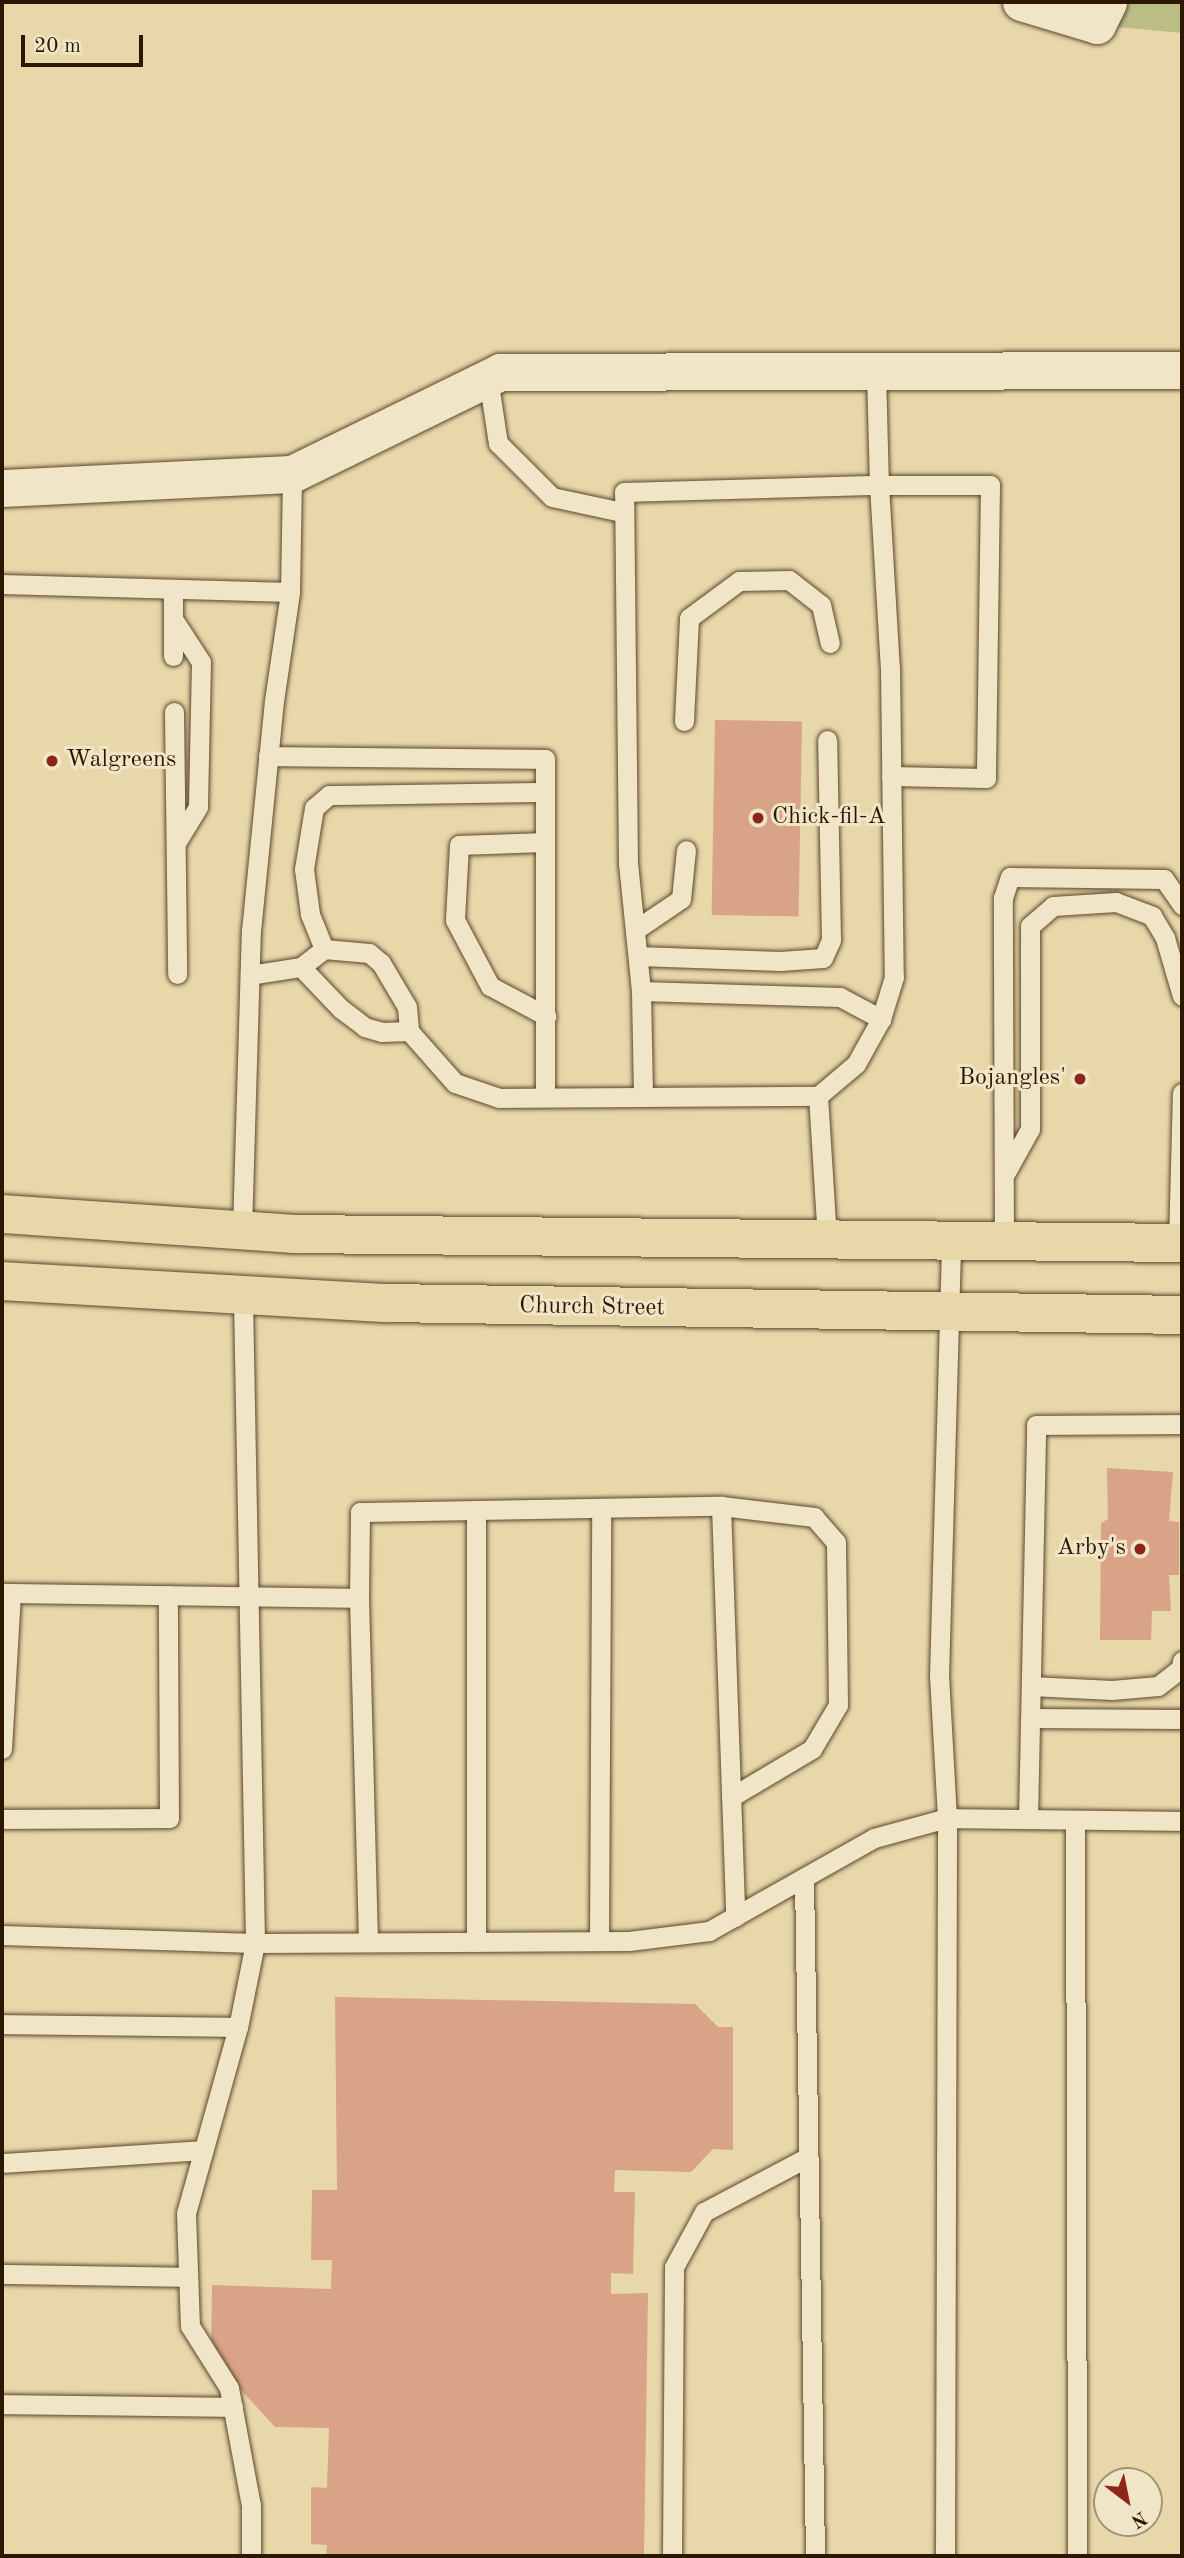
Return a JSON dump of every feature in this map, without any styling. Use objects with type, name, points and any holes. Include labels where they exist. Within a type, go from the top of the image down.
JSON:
[{"type":"highway","points":[[2,1214],[242,1230],[1180,1243]]},
{"type":"highway","name":"Church Street","points":[[2,1281],[243,1299],[1182,1315]]},
{"type":"street","points":[[1021,2],[1102,13]]},
{"type":"street","points":[[2,488],[292,474],[500,372],[1182,370]]},
{"type":"lane","points":[[250,975],[302,967],[324,949],[369,953],[381,962],[407,1007],[409,1031],[455,1083],[499,1098],[818,1096],[856,1064],[881,1019],[894,977],[891,776],[876,371]]},
{"type":"lane","points":[[488,377],[498,443],[552,497],[622,512]]},
{"type":"lane","points":[[242,1230],[250,975],[268,756],[290,592],[292,474]]},
{"type":"lane","points":[[643,1095],[641,991],[628,864],[622,512],[624,492],[879,485],[990,485],[986,778],[891,776]]},
{"type":"lane","points":[[684,721],[689,618],[739,581],[789,580],[821,605],[830,643]]},
{"type":"lane","points":[[2,584],[290,592]]},
{"type":"lane","points":[[173,589],[173,656]]},
{"type":"lane","points":[[173,619],[201,662],[198,807],[175,844]]},
{"type":"lane","points":[[174,712],[177,974]]},
{"type":"lane","points":[[638,956],[780,961],[823,958],[831,940],[827,740]]},
{"type":"lane","points":[[268,756],[545,759],[545,1097]]},
{"type":"lane","points":[[324,949],[310,914],[304,869],[314,808],[329,795],[545,792]]},
{"type":"lane","points":[[545,842],[459,845],[455,920],[490,986],[546,1016]]},
{"type":"lane","points":[[635,930],[681,898],[686,850]]},
{"type":"lane","points":[[1004,1242],[1003,898],[1010,877],[1164,879],[1182,905]]},
{"type":"lane","points":[[1004,1176],[1030,1129],[1030,926],[1053,906],[1116,902],[1152,916],[1165,938],[1182,996]]},
{"type":"lane","points":[[302,967],[341,1009],[365,1027],[382,1032],[409,1031]]},
{"type":"lane","points":[[641,991],[840,997],[881,1019]]},
{"type":"lane","points":[[1180,1243],[1182,1093]]},
{"type":"lane","points":[[818,1096],[827,1240]]},
{"type":"lane","points":[[945,2556],[947,1818],[939,1677],[951,1241]]},
{"type":"lane","points":[[243,1299],[255,1942],[238,2027],[186,2213],[190,2326],[229,2388],[251,2505],[251,2556]]},
{"type":"lane","points":[[1028,1819],[1036,1425],[1182,1424]]},
{"type":"lane","points":[[722,1506],[735,1917]]},
{"type":"lane","points":[[368,1942],[359,1598],[360,1512],[722,1506],[814,1517],[836,1542],[838,1705],[812,1749],[730,1797]]},
{"type":"lane","points":[[599,1941],[601,1508]]},
{"type":"lane","points":[[476,1510],[476,1942]]},
{"type":"lane","points":[[2,1749],[6,1593],[359,1598]]},
{"type":"lane","points":[[2,1819],[169,1818],[168,1595]]},
{"type":"lane","points":[[1031,1686],[1112,1690],[1158,1686],[1181,1668],[1182,1661]]},
{"type":"lane","points":[[1030,1718],[1182,1719]]},
{"type":"lane","points":[[2,1935],[255,1942],[476,1942],[599,1941],[709,1931],[874,1839],[947,1818],[1182,1821]]},
{"type":"lane","points":[[1075,1820],[1077,2556]]},
{"type":"lane","points":[[804,1878],[815,2556]]},
{"type":"lane","points":[[2,2024],[238,2027]]},
{"type":"lane","points":[[2,2163],[203,2150]]},
{"type":"lane","points":[[672,2556],[674,2267],[704,2212],[808,2157]]},
{"type":"lane","points":[[2,2274],[188,2277]]},
{"type":"lane","points":[[2,2404],[233,2407]]},
{"type":"green space","points":[[1097,2],[1182,2],[1182,33],[1097,25]]},
{"type":"building","name":"Chick-fil-A","points":[[715,720],[802,722],[799,916],[712,915]]},
{"type":"building","name":"Arby's","points":[[1107,1468],[1173,1472],[1169,1521],[1179,1522],[1179,1575],[1169,1575],[1171,1611],[1152,1611],[1151,1640],[1100,1640],[1101,1523],[1108,1519]]},
{"type":"building","points":[[335,1997],[695,2004],[718,2027],[733,2027],[733,2150],[713,2149],[691,2172],[615,2170],[614,2192],[635,2192],[633,2274],[611,2273],[611,2294],[648,2293],[644,2556],[326,2556],[327,2545],[311,2544],[311,2487],[327,2488],[329,2428],[275,2427],[211,2357],[212,2285],[331,2289],[332,2260],[311,2260],[312,2190],[337,2190]]},
{"type":"place","name":"Walgreens","points":[[52,761]]},
{"type":"place","name":"Chick-fil-A","points":[[758,818]]},
{"type":"place","name":"Bojangles'","points":[[1080,1079]]},
{"type":"place","name":"Arby's","points":[[1140,1549]]}]
